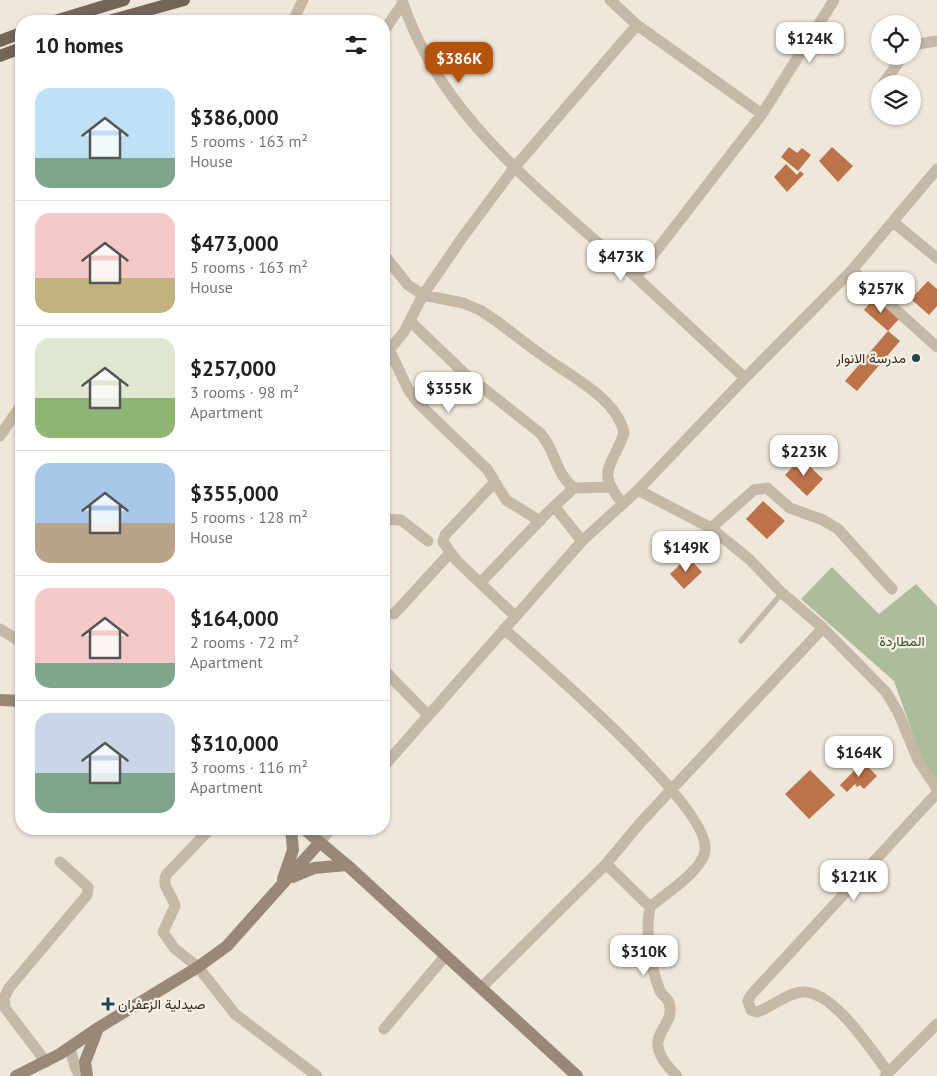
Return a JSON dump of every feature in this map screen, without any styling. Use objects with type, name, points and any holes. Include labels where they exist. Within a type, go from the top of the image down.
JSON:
[{"type":"main road","points":[[75,15],[124,0]]},
{"type":"main road","points":[[130,15],[184,0]]},
{"type":"main road","points":[[0,41],[15,35]]},
{"type":"main road","points":[[0,56],[15,51]]},
{"type":"street","points":[[296,15],[303,0]]},
{"type":"street","points":[[610,0],[637,25],[762,114]]},
{"type":"street","points":[[636,277],[762,114],[834,0]]},
{"type":"street","points":[[390,21],[402,2]]},
{"type":"street","points":[[402,2],[425,52],[445,88],[473,125],[514,168],[745,378]]},
{"type":"street","points":[[390,350],[410,321],[423,295],[514,168],[637,25]]},
{"type":"street","points":[[932,42],[937,50]]},
{"type":"street","points":[[390,759],[427,714],[582,541],[638,490],[852,270],[937,169]]},
{"type":"street","points":[[893,222],[937,258]]},
{"type":"street","points":[[390,262],[408,285],[423,295],[463,303],[480,310],[599,396],[617,415],[624,433],[608,469],[610,487],[623,504]]},
{"type":"street","points":[[852,270],[937,347]]},
{"type":"street","points":[[410,321],[464,372],[540,433],[550,444],[563,479],[574,488]]},
{"type":"street","points":[[390,359],[418,403],[478,460],[506,500],[540,521]]},
{"type":"street","points":[[0,436],[15,415]]},
{"type":"street","points":[[495,482],[446,534],[443,542],[450,553],[515,616]]},
{"type":"street","points":[[480,583],[554,506],[574,488],[610,487]]},
{"type":"street","points":[[711,528],[754,490],[767,488],[790,508],[823,520],[838,529],[892,589]]},
{"type":"street","points":[[638,490],[711,528],[749,559],[782,593],[823,628],[886,692],[898,712],[925,774],[937,791],[751,995],[748,1001],[751,1010],[757,1012],[803,992],[818,995],[834,1006],[849,1022],[886,1074],[937,1024]]},
{"type":"street","points":[[554,506],[582,541]]},
{"type":"street","points":[[390,518],[401,520],[428,541]]},
{"type":"street","points":[[394,614],[450,553]]},
{"type":"street","points":[[0,628],[15,638]]},
{"type":"street","points":[[482,987],[606,864],[672,789],[823,628]]},
{"type":"street","points":[[504,629],[595,710],[672,789],[704,838],[706,851],[698,866],[650,907],[647,935],[660,992],[669,1003],[669,1015],[657,1039],[658,1048],[660,1055],[677,1076]]},
{"type":"street","points":[[390,676],[427,714]]},
{"type":"street","points":[[0,700],[15,701]]},
{"type":"street","points":[[204,835],[188,850],[164,880],[175,906],[163,932],[174,948],[198,967],[235,1014],[317,1076]]},
{"type":"street","points":[[281,887],[293,850],[292,835]]},
{"type":"street","points":[[311,835],[482,987],[577,1076]]},
{"type":"street","points":[[16,1076],[70,1048],[98,1028],[198,967],[227,946],[326,835]]},
{"type":"street","points":[[46,1062],[4,1008],[4,998],[9,988],[87,895],[88,887],[84,882],[60,862]]},
{"type":"street","points":[[606,864],[650,907]]},
{"type":"street","points":[[281,887],[302,872],[314,868],[347,865]]},
{"type":"street","points":[[384,1029],[446,955]]},
{"type":"street","points":[[87,1076],[85,1062],[98,1028]]},
{"type":"street","points":[[70,1048],[75,1067],[80,1076]]},
{"type":"lane","points":[[741,641],[782,593]]},
{"type":"green space","name":"المطاردة","points":[[832,567],[879,614],[916,584],[937,606],[937,781],[925,768],[894,681],[801,599]]},
{"type":"building","points":[[789,147],[797,153],[802,148],[811,155],[798,171],[781,157]]},
{"type":"building","points":[[832,147],[853,166],[838,182],[819,161]]},
{"type":"building","points":[[786,164],[797,175],[800,171],[804,174],[787,192],[774,177]]},
{"type":"building","points":[[928,281],[937,289],[937,306],[929,315],[911,299]]},
{"type":"building","points":[[875,297],[899,319],[888,331],[864,310]]},
{"type":"building","points":[[888,331],[900,341],[857,391],[845,381]]},
{"type":"building","points":[[801,458],[823,479],[807,496],[785,475]]},
{"type":"building","points":[[763,501],[785,521],[767,539],[746,519]]},
{"type":"building","points":[[688,557],[702,572],[684,589],[670,574]]},
{"type":"building","points":[[863,762],[877,776],[864,789],[860,785],[857,787],[855,784],[847,792],[840,785]]},
{"type":"building","points":[[810,770],[835,795],[809,819],[785,794]]},
{"type":"place","name":"مدرسة الانوار","points":[[916,358]]},
{"type":"place","name":"صيدلية الزعفران","points":[[108,1004]]}]
